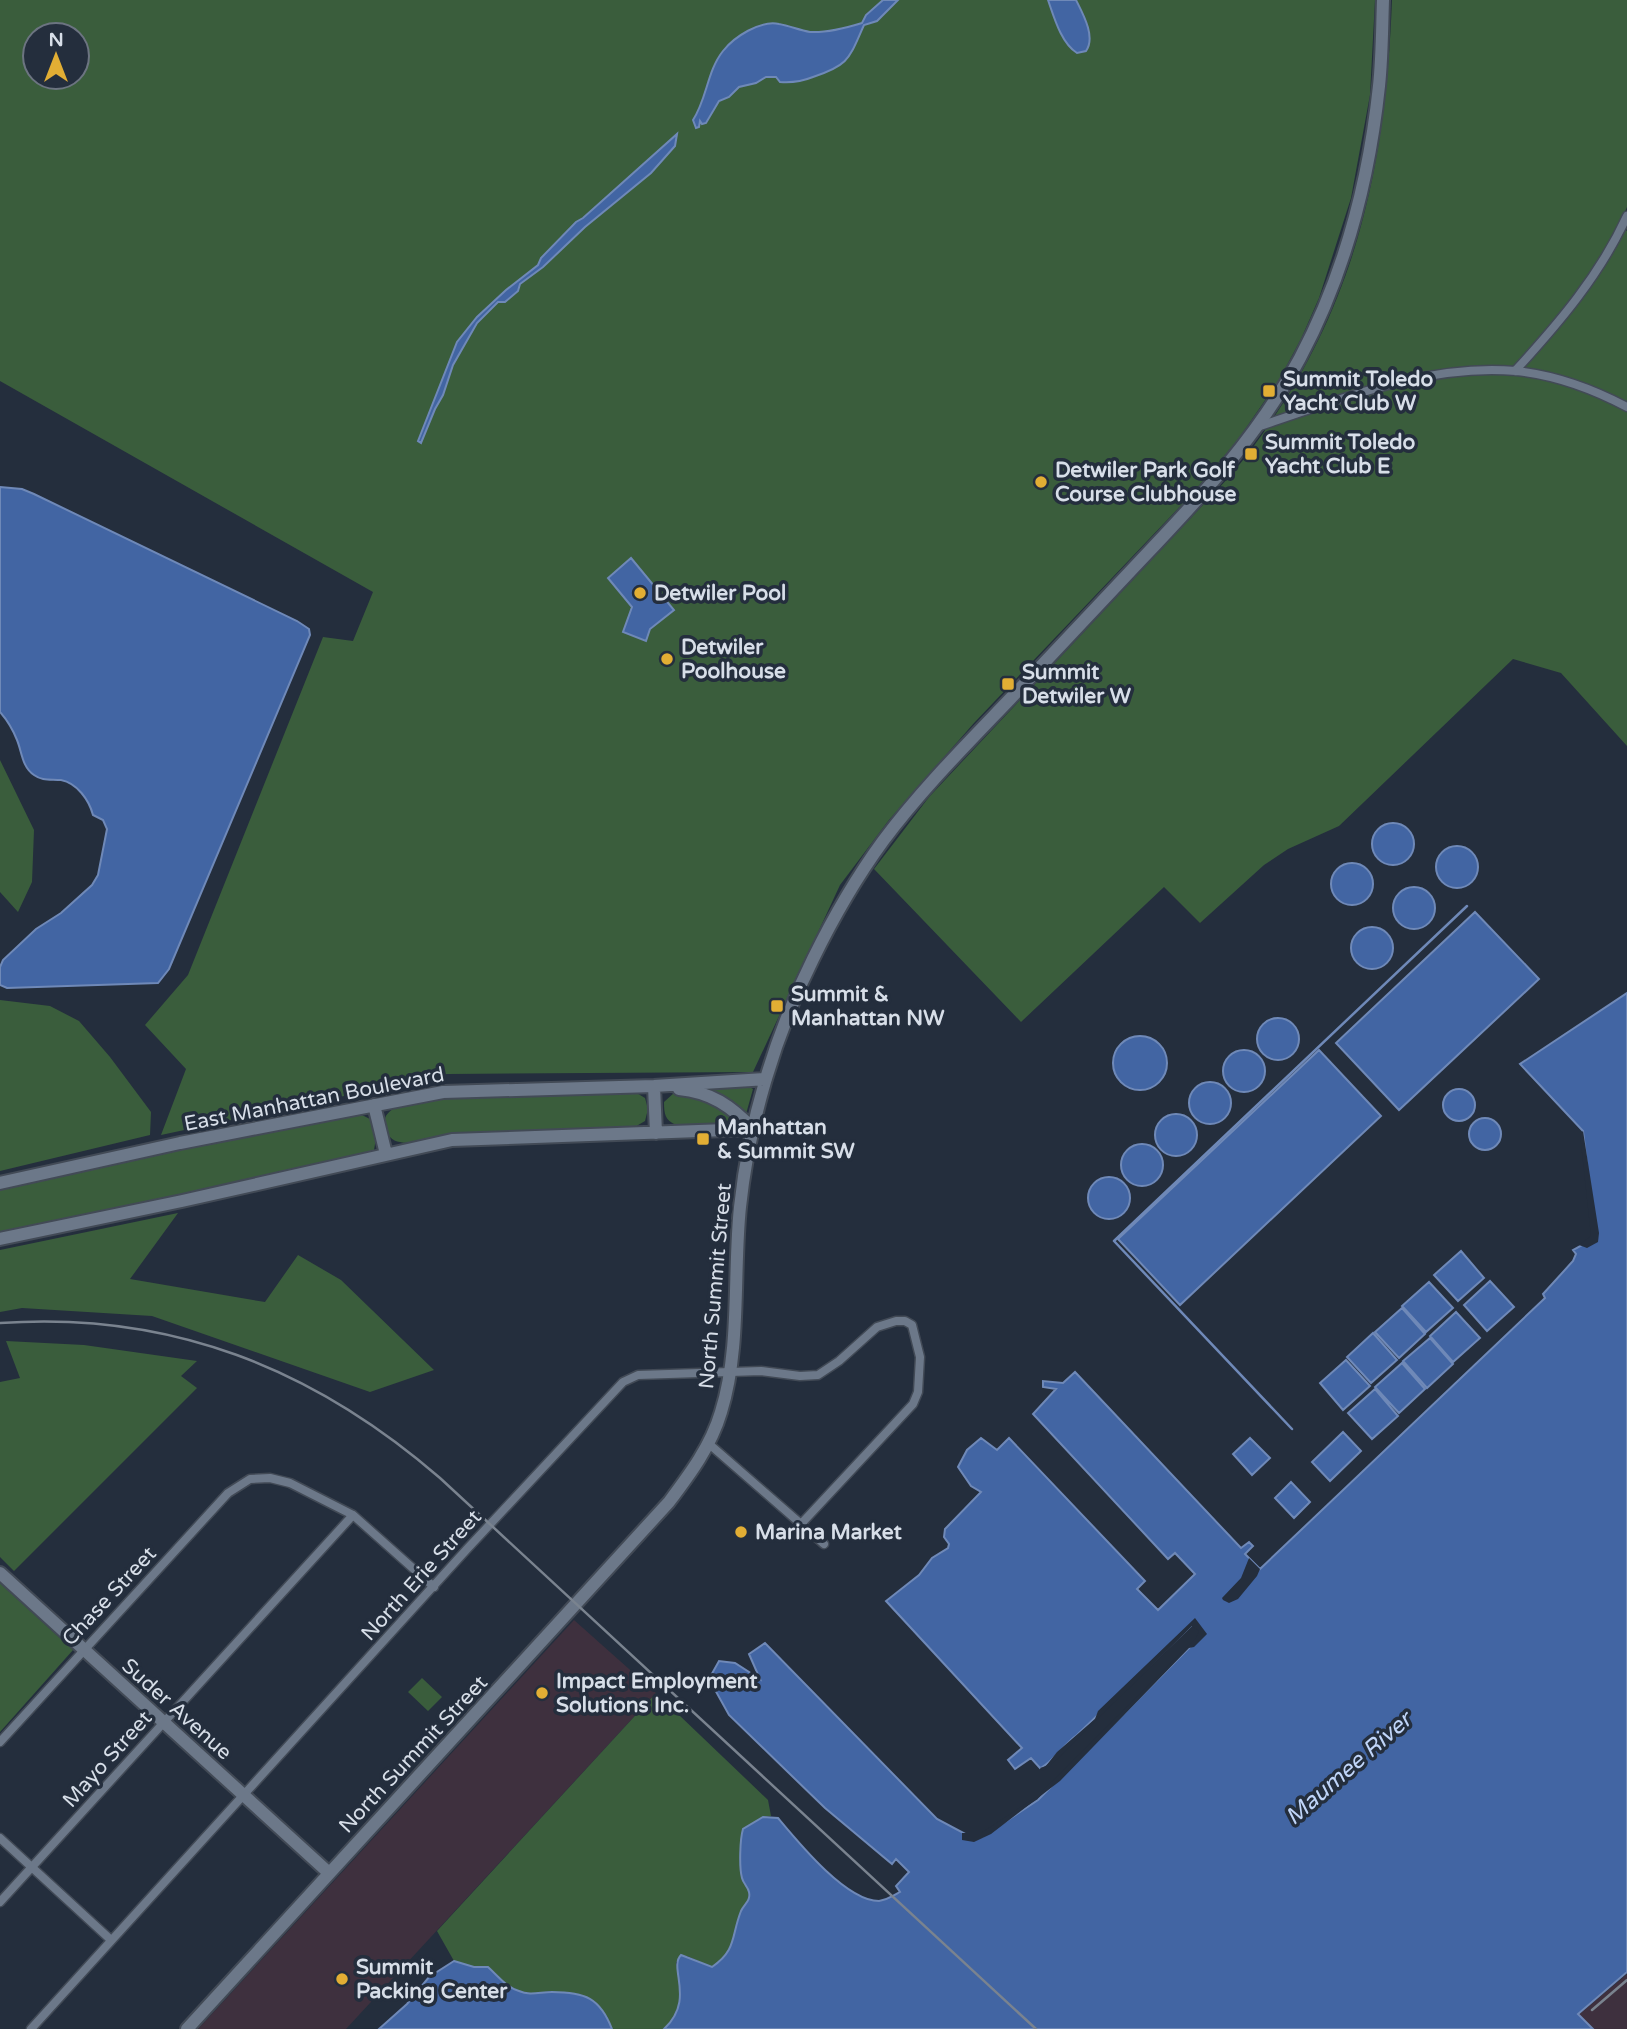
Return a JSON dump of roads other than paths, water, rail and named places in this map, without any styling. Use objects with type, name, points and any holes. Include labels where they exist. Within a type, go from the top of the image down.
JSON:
[{"type":"main road","name":"North Summit Street","points":[[187,2029],[669,1502],[689,1476],[721,1414],[730,1372],[740,1207],[753,1129],[766,1079],[796,995],[812,960],[847,896],[884,841],[967,743],[1189,510],[1257,427],[1288,380],[1333,285],[1361,192],[1376,108],[1383,0]]},
{"type":"main road","name":"East Manhattan Boulevard","points":[[0,1183],[180,1143],[443,1092],[654,1086],[766,1079]]},
{"type":"main road","points":[[656,1133],[654,1086],[697,1091],[721,1100],[753,1129]]},
{"type":"main road","points":[[374,1105],[386,1154]]},
{"type":"main road","points":[[0,1239],[461,1139],[753,1129]]},
{"type":"main road","name":"Suder Avenue","points":[[0,1573],[329,1873]]},
{"type":"street","points":[[1515,371],[1575,302],[1605,259],[1627,216]]},
{"type":"street","points":[[1257,427],[1421,377],[1470,371],[1515,371],[1565,381],[1627,407]]},
{"type":"street","name":"North Erie Street","points":[[32,2029],[623,1382],[638,1375],[776,1371],[800,1376],[818,1375],[885,1323],[905,1321],[912,1325],[916,1333],[918,1392],[913,1404],[800,1524]]},
{"type":"street","points":[[708,1443],[824,1544]]},
{"type":"street","name":"Chase Street","points":[[0,1742],[228,1493],[250,1479],[271,1478],[290,1483],[353,1515]]},
{"type":"street","points":[[353,1515],[434,1587]]},
{"type":"street","name":"Mayo Street","points":[[0,1902],[353,1515]]},
{"type":"street","points":[[0,1838],[111,1940]]},
{"type":"water","points":[[883,0],[898,0],[877,21],[864,25],[851,53],[841,64],[801,81],[780,82],[776,77],[766,77],[756,83],[739,87],[729,97],[719,101],[706,123],[702,124],[700,121],[699,127],[696,128],[693,120],[714,67],[723,51],[741,35],[772,23],[810,32],[844,28],[862,23],[866,15]]},
{"type":"water","points":[[1048,0],[1076,0],[1089,32],[1086,51],[1077,53],[1071,49],[1059,29]]},
{"type":"water","points":[[677,134],[675,146],[651,173],[520,284],[518,291],[505,302],[498,302],[477,323],[453,365],[443,395],[421,443],[418,441],[457,342],[477,317],[538,265],[541,258],[576,222]]},
{"type":"water","points":[[0,487],[22,489],[34,494],[309,629],[310,635],[169,969],[158,983],[7,988],[0,985],[0,967],[3,960],[36,929],[61,913],[92,885],[98,875],[107,829],[103,820],[93,815],[89,804],[77,788],[61,780],[40,778],[30,772],[14,733],[0,712]]},
{"type":"water","name":"Detwiler Pool","points":[[631,558],[674,610],[650,629],[646,641],[623,632],[632,607],[608,578]]},
{"type":"water","points":[[1393,823],[1408,829],[1414,844],[1408,859],[1393,865],[1378,859],[1372,844],[1378,829]]},
{"type":"water","points":[[1457,846],[1472,852],[1478,867],[1472,882],[1457,888],[1442,882],[1436,867],[1442,852]]},
{"type":"water","points":[[1352,863],[1367,869],[1373,884],[1367,899],[1352,905],[1337,899],[1331,884],[1337,869]]},
{"type":"water","points":[[1414,887],[1429,893],[1435,908],[1429,923],[1414,929],[1399,923],[1393,908],[1399,893]]},
{"type":"water","points":[[1475,912],[1539,979],[1399,1110],[1336,1043]]},
{"type":"water","points":[[1372,927],[1387,933],[1393,948],[1387,963],[1372,969],[1357,963],[1351,948],[1357,933]]},
{"type":"water","name":"Maumee River","points":[[1627,993],[1627,1972],[1578,2014],[1593,2029],[664,2029],[678,2007],[680,1986],[677,1968],[681,1955],[712,1967],[730,1948],[741,1911],[749,1895],[740,1867],[743,1829],[763,1817],[778,1818],[838,1881],[866,1898],[879,1901],[900,1892],[896,1886],[909,1872],[896,1859],[892,1864],[825,1808],[729,1715],[709,1679],[719,1661],[735,1663],[760,1679],[749,1654],[765,1643],[937,1819],[969,1836],[982,1837],[1038,1800],[1204,1633],[1195,1622],[1044,1766],[1040,1768],[1031,1758],[1015,1769],[1008,1760],[1022,1748],[886,1601],[919,1575],[932,1558],[948,1548],[949,1544],[944,1537],[945,1529],[981,1492],[971,1486],[958,1467],[967,1450],[981,1438],[997,1450],[1009,1438],[1145,1581],[1137,1589],[1158,1610],[1195,1574],[1175,1553],[1168,1559],[1033,1414],[1056,1389],[1043,1387],[1043,1381],[1063,1383],[1075,1372],[1241,1548],[1249,1542],[1253,1546],[1245,1554],[1260,1569],[1545,1298],[1543,1294],[1573,1261],[1576,1254],[1573,1250],[1595,1238],[1583,1131],[1520,1064]]},
{"type":"water","points":[[1278,1018],[1293,1024],[1299,1039],[1293,1054],[1278,1060],[1263,1054],[1257,1039],[1263,1024]]},
{"type":"water","points":[[1140,1036],[1159,1044],[1167,1063],[1159,1082],[1140,1090],[1121,1082],[1113,1063],[1121,1044]]},
{"type":"water","points":[[1244,1050],[1259,1056],[1265,1071],[1259,1086],[1244,1092],[1229,1086],[1223,1071],[1229,1056]]},
{"type":"water","points":[[1319,1050],[1381,1116],[1180,1305],[1118,1239]]},
{"type":"water","points":[[1210,1082],[1225,1088],[1231,1103],[1225,1118],[1210,1124],[1195,1118],[1189,1103],[1195,1088]]},
{"type":"water","points":[[1459,1089],[1470,1094],[1475,1105],[1470,1116],[1459,1121],[1448,1116],[1443,1105],[1448,1094]]},
{"type":"water","points":[[1176,1114],[1191,1120],[1197,1135],[1191,1150],[1176,1156],[1161,1150],[1155,1135],[1161,1120]]},
{"type":"water","points":[[1485,1118],[1496,1123],[1501,1134],[1496,1145],[1485,1150],[1474,1145],[1469,1134],[1474,1123]]},
{"type":"water","points":[[1142,1144],[1157,1150],[1163,1165],[1157,1180],[1142,1186],[1127,1180],[1121,1165],[1127,1150]]},
{"type":"water","points":[[1109,1177],[1124,1183],[1130,1198],[1124,1213],[1109,1219],[1094,1213],[1088,1198],[1094,1183]]},
{"type":"water","points":[[1461,1251],[1484,1278],[1458,1301],[1434,1275]]},
{"type":"water","points":[[1490,1281],[1514,1307],[1487,1331],[1464,1305]]},
{"type":"water","points":[[1429,1282],[1453,1308],[1426,1332],[1402,1306]]},
{"type":"water","points":[[1402,1308],[1425,1334],[1399,1358],[1375,1332]]},
{"type":"water","points":[[1456,1312],[1480,1338],[1453,1362],[1430,1336]]},
{"type":"water","points":[[1373,1333],[1397,1360],[1371,1383],[1347,1357]]},
{"type":"water","points":[[1430,1338],[1453,1364],[1427,1388],[1403,1361]]},
{"type":"water","points":[[1346,1360],[1370,1386],[1343,1410],[1320,1383]]},
{"type":"water","points":[[1402,1363],[1425,1389],[1399,1413],[1375,1387]]},
{"type":"water","points":[[1375,1389],[1398,1416],[1372,1439],[1348,1413]]},
{"type":"water","points":[[1343,1432],[1361,1451],[1330,1481],[1312,1462]]},
{"type":"water","points":[[1250,1438],[1270,1458],[1252,1475],[1233,1454]]},
{"type":"water","points":[[1291,1482],[1310,1502],[1294,1518],[1275,1498]]},
{"type":"water","points":[[454,1961],[474,1967],[488,1967],[506,1984],[523,1992],[574,1993],[590,1999],[602,2010],[612,2029],[379,2029],[407,2004],[429,1977]]},
{"type":"waterway","points":[[1292,1429],[1114,1241],[1467,906]]},
{"type":"railway","points":[[0,1323],[63,1322],[123,1327],[180,1338],[236,1355],[290,1377],[342,1406],[392,1439],[440,1478],[1036,2029]]},
{"type":"railway","points":[[1592,2010],[1627,1980]]},
{"type":"place","name":"Summit Toledo Yacht Club W","points":[[1269,391]]},
{"type":"place","name":"Summit Toledo Yacht Club E","points":[[1251,454]]},
{"type":"place","name":"Detwiler Park Golf Course Clubhouse","points":[[1041,482]]},
{"type":"place","name":"Detwiler Pool","points":[[640,593]]},
{"type":"place","name":"Detwiler Poolhouse","points":[[667,659]]},
{"type":"place","name":"Summit Detwiler W","points":[[1008,684]]},
{"type":"place","name":"Summit & Manhattan NW","points":[[777,1006]]},
{"type":"place","name":"Manhattan & Summit SW","points":[[703,1139]]},
{"type":"place","name":"Marina Market","points":[[741,1532]]},
{"type":"place","name":"Impact Employment Solutions Inc.","points":[[542,1693]]},
{"type":"place","name":"Summit Packing Center","points":[[342,1979]]}]
